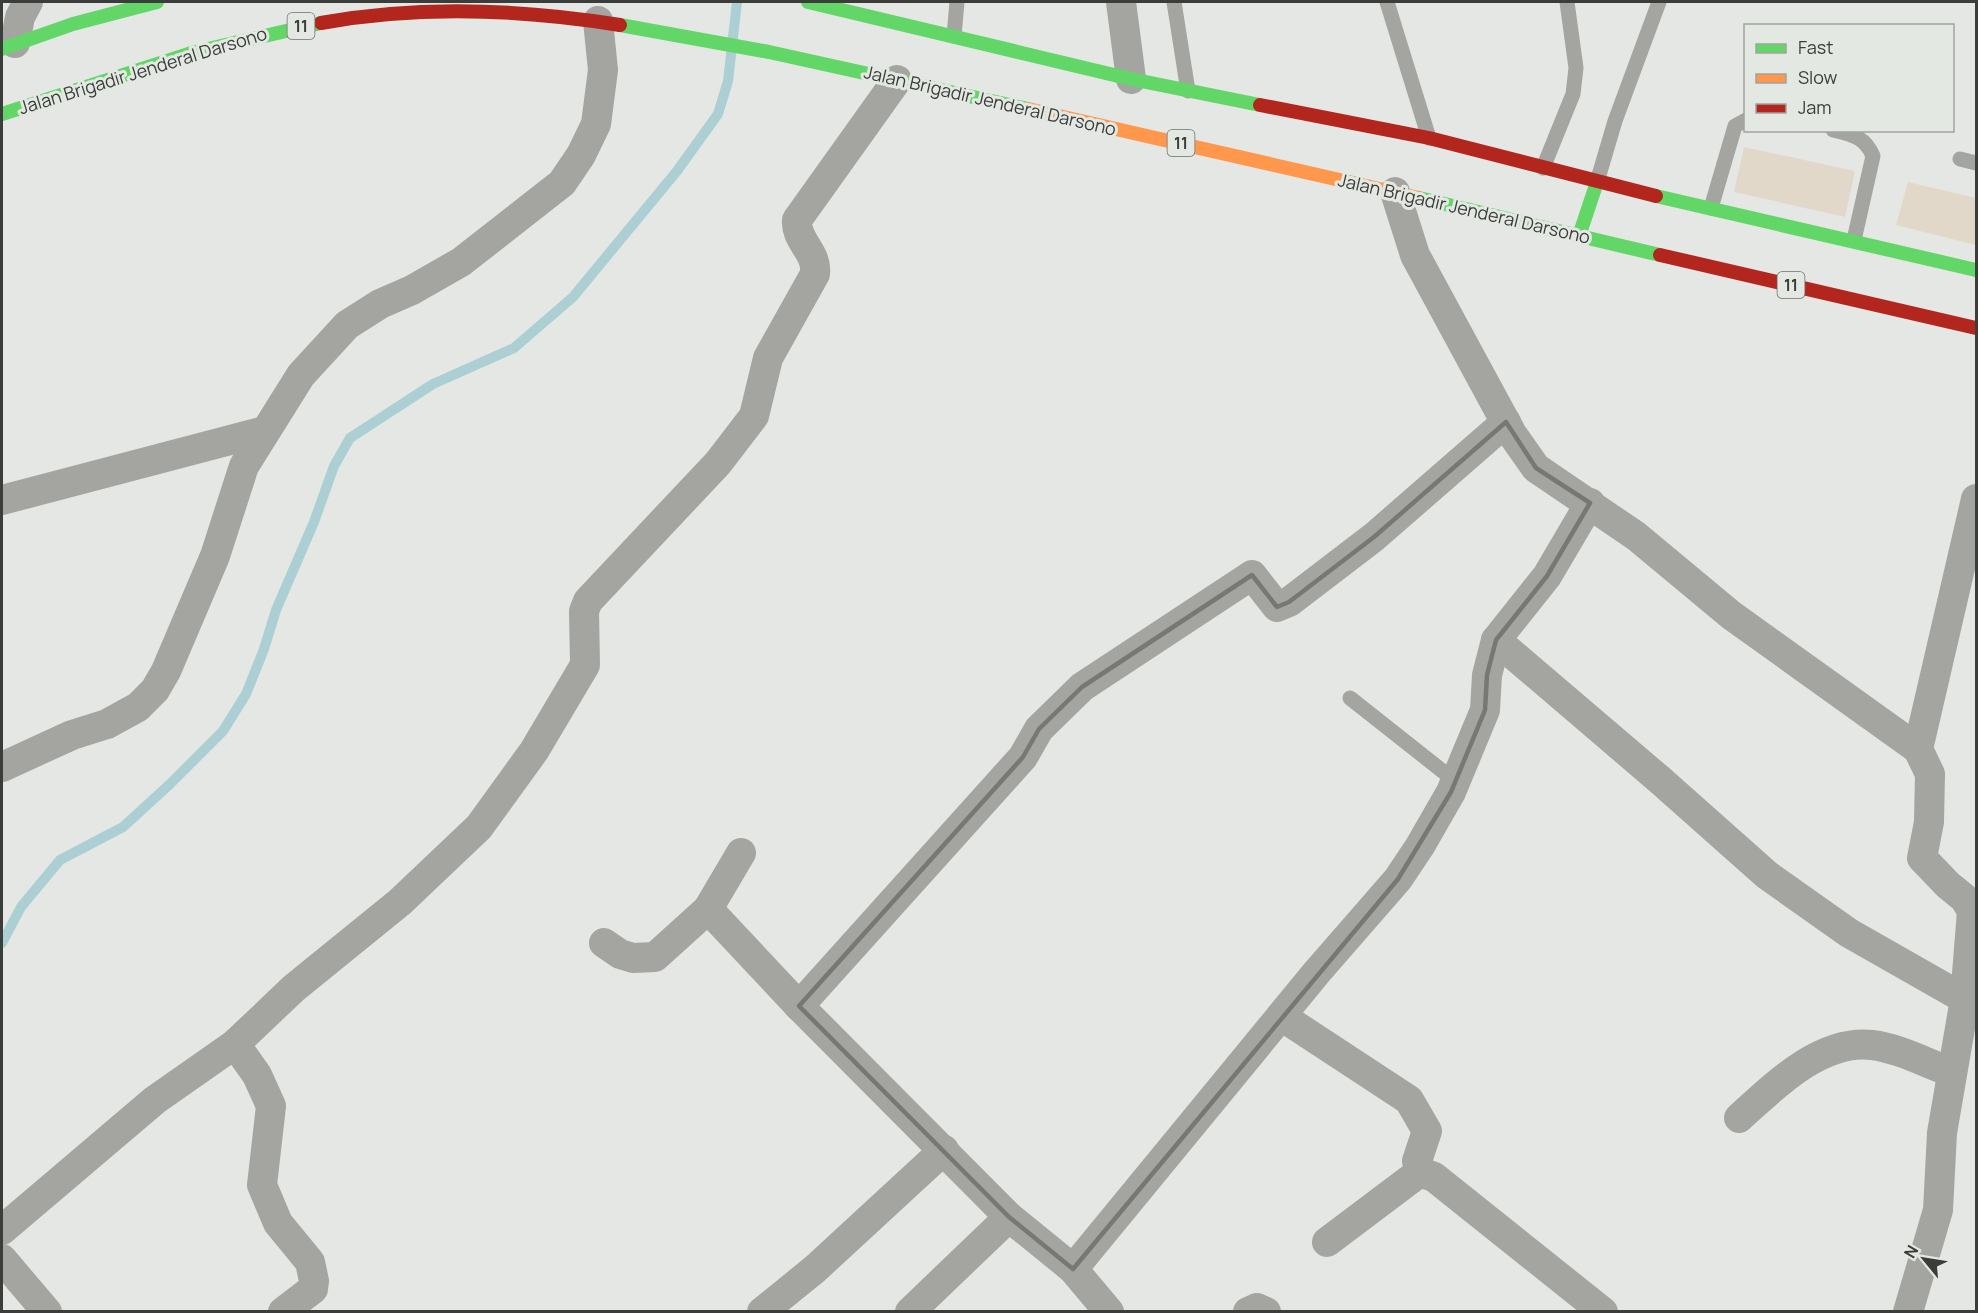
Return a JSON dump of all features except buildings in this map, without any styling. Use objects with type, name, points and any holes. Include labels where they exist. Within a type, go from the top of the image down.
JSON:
[{"type":"highway","points":[[8,46],[98,8],[157,2]]},
{"type":"highway","points":[[808,2],[868,9],[954,36],[1131,79],[1429,138],[1597,182],[1977,270]]},
{"type":"highway","name":"Jalan Brigadir Jenderal Darsono","points":[[2,114],[138,68],[266,31],[391,13],[452,10],[522,11],[605,22],[782,53],[1395,192],[1977,328]]},
{"type":"highway","points":[[1579,236],[1597,182]]},
{"type":"street","points":[[1121,2],[1131,79]]},
{"type":"street","points":[[8,46],[33,4]]},
{"type":"street","points":[[2,767],[72,735],[106,724],[138,706],[155,690],[166,671],[215,556],[244,466],[301,375],[346,325],[380,304],[412,290],[461,262],[562,183],[581,155],[596,124],[603,70],[605,22]]},
{"type":"street","points":[[2,1230],[155,1101],[235,1044],[294,988],[400,902],[479,827],[534,751],[585,665],[584,611],[588,601],[718,463],[754,416],[768,358],[815,274],[816,262],[796,228],[797,220],[897,80]]},
{"type":"street","points":[[1395,192],[1415,255],[1522,452],[1536,468],[1590,503],[1636,537],[1731,615],[1918,748],[1930,774],[1929,822],[1922,858],[1964,898],[1972,911],[1959,1046],[1951,1072],[1942,1133],[1938,1210],[1908,1311]]},
{"type":"street","points":[[799,1006],[1023,757],[1040,729],[1082,687],[1252,575],[1277,607],[1289,602],[1374,537],[1506,422]]},
{"type":"street","points":[[2,500],[265,431]]},
{"type":"street","points":[[1918,748],[1977,499]]},
{"type":"street","points":[[1073,1269],[1281,1016],[1398,879],[1420,846],[1454,784],[1485,710],[1486,675],[1496,640],[1547,576],[1590,503]]},
{"type":"street","points":[[1496,640],[1767,875],[1849,933],[1965,999]]},
{"type":"street","points":[[604,943],[620,954],[633,958],[655,957],[708,909],[741,853]]},
{"type":"street","points":[[708,909],[799,1006],[1009,1217],[1073,1269],[1109,1311]]},
{"type":"street","points":[[1281,1016],[1409,1100],[1427,1131],[1417,1161],[1420,1172]]},
{"type":"street","points":[[1739,1118],[1798,1070],[1825,1052],[1851,1043],[1875,1045],[1951,1072]]},
{"type":"street","points":[[235,1044],[257,1075],[271,1106],[262,1185],[278,1223],[312,1267],[313,1289],[283,1311]]},
{"type":"street","points":[[762,1311],[815,1269],[944,1150]]},
{"type":"street","points":[[1327,1242],[1420,1172]]},
{"type":"street","points":[[1420,1172],[1434,1177],[1603,1311]]},
{"type":"street","points":[[910,1311],[1009,1217]]},
{"type":"street","points":[[2,1259],[47,1311]]},
{"type":"street","points":[[1248,1311],[1257,1308],[1266,1311]]},
{"type":"lane","points":[[954,36],[957,2]]},
{"type":"lane","points":[[1174,2],[1188,91]]},
{"type":"lane","points":[[1388,2],[1429,138]]},
{"type":"lane","points":[[1543,168],[1573,94],[1576,68],[1567,2]]},
{"type":"lane","points":[[1597,182],[1615,121],[1659,2]]},
{"type":"lane","points":[[1711,207],[1735,126],[1744,121]]},
{"type":"lane","points":[[1842,132],[1856,135],[1864,141],[1873,156],[1854,240]]},
{"type":"lane","points":[[1960,159],[1977,163]]},
{"type":"lane","points":[[1350,698],[1450,777],[1454,784]]},
{"type":"highlighted area","points":[[1506,422],[1536,468],[1590,503],[1547,576],[1496,640],[1487,675],[1485,710],[1451,792],[1398,879],[1073,1269],[1009,1217],[799,1006],[1023,757],[1039,729],[1082,687],[1252,575],[1277,607],[1289,602],[1374,537]]},
{"type":"shaded area","points":[[1744,147],[1855,171],[1845,217],[1734,192]]},
{"type":"shaded area","points":[[1908,182],[1976,198],[1976,245],[1896,225]]},
{"type":"waterway","points":[[2,943],[21,907],[60,860],[123,827],[223,731],[246,694],[264,649],[276,610],[314,522],[334,466],[350,438],[433,384],[514,348],[573,297],[677,171],[718,114],[728,81],[737,2]]},
{"type":"traffic: fast","points":[[2,49],[73,24],[157,2]]},
{"type":"traffic: fast","points":[[808,2],[1131,79],[1260,105]]},
{"type":"traffic: fast","points":[[2,114],[195,52],[321,23]]},
{"type":"traffic: fast","points":[[620,25],[769,52],[1028,109]]},
{"type":"traffic: fast","points":[[1579,236],[1597,182]]},
{"type":"traffic: fast","points":[[1656,196],[1976,270]]},
{"type":"traffic: fast","points":[[1419,198],[1660,255]]},
{"type":"traffic: slow","points":[[1028,109],[1419,198]]},
{"type":"traffic: jam","points":[[321,23],[395,13],[470,11],[545,15],[620,25]]},
{"type":"traffic: jam","points":[[1260,105],[1429,138],[1656,196]]},
{"type":"traffic: jam","points":[[1660,255],[1976,328]]}]
